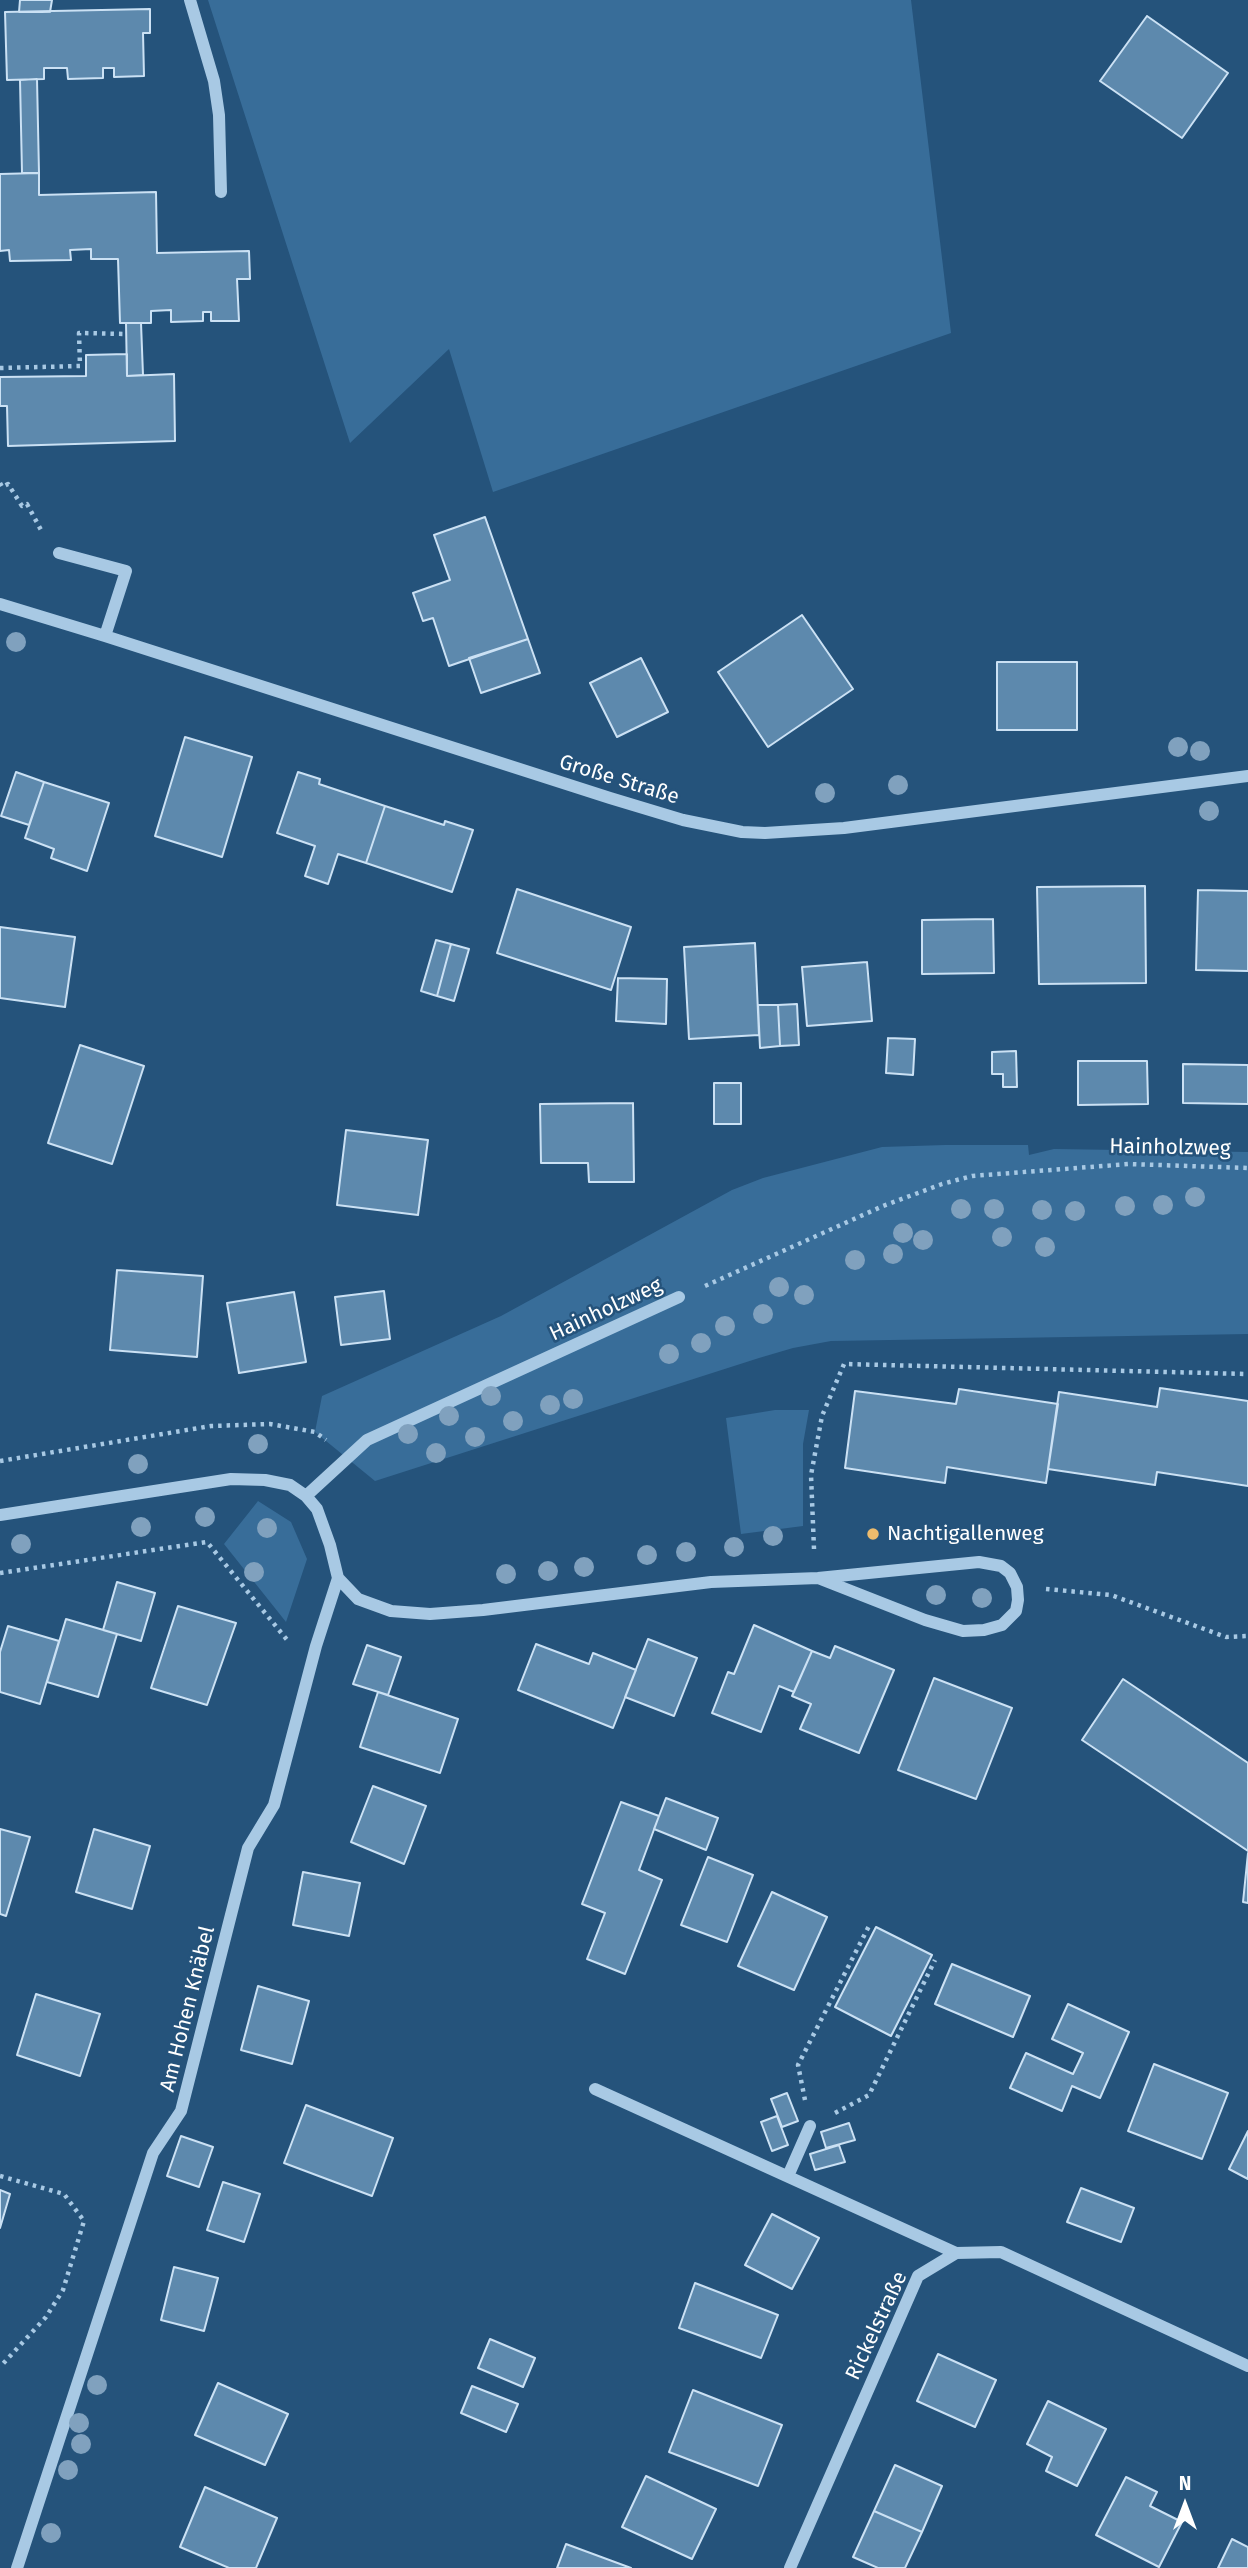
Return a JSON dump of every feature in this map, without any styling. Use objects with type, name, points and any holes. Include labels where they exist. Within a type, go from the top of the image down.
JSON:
[{"type":"street","points":[[190,0],[214,82],[219,115],[220,192]]},
{"type":"street","points":[[59,553],[126,571],[105,636]]},
{"type":"street","name":"Große Straße","points":[[0,604],[610,798],[683,820],[741,832],[844,828],[1248,776]]},
{"type":"street","name":"Hainholzweg","points":[[306,1496],[367,1440],[679,1297]]},
{"type":"street","points":[[0,1515],[231,1479],[265,1480],[290,1485],[306,1496],[317,1509],[324,1526],[338,1578],[358,1599],[391,1611],[430,1614],[483,1610],[711,1582],[818,1578],[979,1562],[1001,1566],[1010,1573],[1017,1587],[1016,1611],[1002,1625],[984,1630],[963,1631],[925,1620],[818,1578]]},
{"type":"street","name":"Am Hohen Knäbel","points":[[17,2568],[153,2153],[181,2111],[248,1848],[274,1805],[316,1646],[338,1578]]},
{"type":"street","points":[[595,2089],[956,2253]]},
{"type":"street","points":[[788,2176],[810,2126]]},
{"type":"street","name":"Rickelstraße","points":[[790,2568],[918,2276],[956,2253],[1001,2252],[1248,2366]]},
{"type":"path","points":[[0,369],[80,366],[79,333],[127,334]]},
{"type":"path","points":[[0,483],[2,486],[8,484],[22,506],[27,504],[44,534],[59,553]]},
{"type":"path","name":"Hainholzweg","points":[[679,1297],[883,1206],[972,1176],[1129,1164],[1248,1168]]},
{"type":"path","points":[[818,1578],[812,1534],[811,1475],[822,1416],[844,1364],[1248,1374]]},
{"type":"path","points":[[0,1461],[211,1426],[270,1423],[315,1432],[350,1455]]},
{"type":"path","points":[[0,1573],[207,1542],[285,1641],[316,1646]]},
{"type":"path","points":[[1017,1587],[1111,1595],[1226,1637],[1248,1636]]},
{"type":"path","points":[[869,1926],[798,2065],[810,2126],[869,2095],[935,1961]]},
{"type":"path","points":[[0,2176],[64,2194],[84,2221],[63,2290],[46,2317],[0,2367]]},
{"type":"shaded area","points":[[208,0],[911,0],[951,333],[493,492],[449,349],[350,443]]},
{"type":"shaded area","points":[[1028,1145],[1029,1155],[1054,1149],[1248,1152],[1248,1334],[831,1341],[759,1358],[375,1481],[315,1432],[322,1396],[501,1316],[732,1190],[763,1178],[882,1147]]},
{"type":"shaded area","points":[[775,1410],[809,1410],[803,1444],[803,1526],[741,1534],[726,1418]]},
{"type":"shaded area","points":[[258,1501],[291,1522],[307,1559],[286,1622],[224,1544]]},
{"type":"building","points":[[20,0],[52,0],[50,12],[19,12]]},
{"type":"building","points":[[150,9],[150,33],[143,33],[144,76],[114,77],[114,68],[103,68],[103,78],[68,79],[67,68],[44,68],[44,79],[7,80],[5,12]]},
{"type":"building","points":[[1147,16],[1228,73],[1182,138],[1100,81]]},
{"type":"building","points":[[37,79],[39,173],[22,173],[20,80]]},
{"type":"building","points":[[39,173],[39,195],[156,192],[157,253],[249,251],[250,279],[237,279],[239,321],[211,321],[211,312],[203,312],[203,321],[171,322],[171,310],[151,311],[151,323],[120,323],[118,259],[91,259],[91,249],[70,250],[71,260],[10,261],[9,250],[0,251],[0,174]]},
{"type":"building","points":[[126,323],[141,323],[143,375],[127,376]]},
{"type":"building","points":[[127,354],[127,376],[174,374],[175,441],[8,446],[7,406],[0,406],[0,377],[86,376],[86,355]]},
{"type":"building","points":[[485,517],[528,639],[449,666],[433,618],[423,621],[413,593],[450,580],[434,535]]},
{"type":"building","points":[[802,615],[853,689],[768,747],[718,672]]},
{"type":"building","points":[[528,639],[540,673],[481,693],[469,658]]},
{"type":"building","points":[[641,658],[668,712],[617,737],[590,683]]},
{"type":"building","points":[[997,662],[1077,662],[1077,730],[997,730]]},
{"type":"building","points":[[185,737],[252,757],[222,857],[155,836]]},
{"type":"building","points":[[16,772],[44,782],[29,825],[1,816]]},
{"type":"building","points":[[298,772],[320,779],[319,784],[385,806],[366,863],[338,854],[328,884],[305,876],[315,846],[277,833]]},
{"type":"building","points":[[44,782],[109,803],[87,871],[51,858],[54,849],[25,838]]},
{"type":"building","points":[[385,806],[444,825],[445,821],[473,830],[452,892],[366,863]]},
{"type":"building","points":[[1145,886],[1146,983],[1039,984],[1037,887]]},
{"type":"building","points":[[517,889],[631,927],[611,990],[497,953]]},
{"type":"building","points":[[1198,890],[1248,891],[1248,971],[1196,970]]},
{"type":"building","points":[[993,919],[994,973],[922,974],[922,920]]},
{"type":"building","points":[[0,927],[75,937],[65,1007],[0,998]]},
{"type":"building","points":[[436,940],[451,944],[437,996],[421,991]]},
{"type":"building","points":[[755,943],[759,1035],[689,1039],[684,947]]},
{"type":"building","points":[[451,944],[469,949],[454,1001],[437,996]]},
{"type":"building","points":[[867,962],[872,1021],[807,1026],[802,967]]},
{"type":"building","points":[[618,978],[667,979],[666,1024],[616,1021]]},
{"type":"building","points":[[797,1004],[799,1045],[780,1046],[778,1005]]},
{"type":"building","points":[[758,1005],[778,1005],[780,1046],[760,1048]]},
{"type":"building","points":[[888,1038],[915,1039],[913,1075],[886,1073]]},
{"type":"building","points":[[80,1045],[144,1066],[112,1164],[48,1143]]},
{"type":"building","points":[[1016,1051],[1017,1087],[1003,1087],[1003,1074],[992,1074],[992,1052]]},
{"type":"building","points":[[1078,1061],[1147,1061],[1148,1104],[1078,1105]]},
{"type":"building","points":[[1183,1064],[1248,1065],[1248,1104],[1183,1103]]},
{"type":"building","points":[[714,1083],[741,1083],[741,1124],[714,1124]]},
{"type":"building","points":[[633,1103],[634,1182],[589,1182],[588,1163],[541,1163],[540,1104]]},
{"type":"building","points":[[346,1130],[428,1140],[418,1215],[337,1205]]},
{"type":"building","points":[[117,1270],[203,1276],[197,1357],[110,1350]]},
{"type":"building","points":[[384,1291],[390,1339],[341,1345],[335,1297]]},
{"type":"building","points":[[294,1292],[306,1362],[239,1373],[227,1303]]},
{"type":"building","points":[[1160,1388],[1248,1401],[1248,1486],[1157,1472],[1155,1485],[1048,1469],[1059,1392],[1157,1407]]},
{"type":"building","points":[[959,1389],[1058,1404],[1046,1483],[947,1467],[945,1483],[845,1468],[855,1391],[956,1404]]},
{"type":"building","points":[[117,1582],[155,1593],[141,1641],[103,1630]]},
{"type":"building","points":[[178,1606],[236,1623],[207,1705],[151,1688]]},
{"type":"building","points":[[66,1619],[117,1634],[98,1697],[47,1682]]},
{"type":"building","points":[[754,1625],[812,1651],[794,1692],[779,1686],[761,1732],[712,1713],[728,1672],[734,1674]]},
{"type":"building","points":[[8,1626],[59,1641],[40,1704],[0,1692],[0,1652]]},
{"type":"building","points":[[648,1639],[697,1658],[674,1716],[625,1697]]},
{"type":"building","points":[[536,1644],[589,1664],[593,1653],[636,1670],[613,1728],[518,1690]]},
{"type":"building","points":[[367,1645],[401,1657],[388,1695],[353,1684]]},
{"type":"building","points":[[835,1646],[894,1670],[859,1753],[800,1729],[811,1704],[792,1696],[812,1651],[830,1658]]},
{"type":"building","points":[[934,1678],[1012,1708],[976,1799],[898,1770]]},
{"type":"building","points":[[1123,1679],[1248,1763],[1248,1851],[1082,1740]]},
{"type":"building","points":[[378,1692],[458,1719],[440,1773],[360,1747]]},
{"type":"building","points":[[373,1786],[426,1806],[404,1864],[351,1842]]},
{"type":"building","points":[[666,1798],[718,1818],[706,1850],[654,1829]]},
{"type":"building","points":[[621,1802],[659,1816],[639,1870],[662,1880],[625,1974],[587,1959],[605,1913],[582,1904]]},
{"type":"building","points":[[0,1829],[30,1837],[6,1916],[0,1914]]},
{"type":"building","points":[[94,1829],[150,1846],[132,1909],[76,1892]]},
{"type":"building","points":[[1248,1853],[1248,1903],[1243,1902]]},
{"type":"building","points":[[708,1857],[753,1875],[727,1942],[681,1925]]},
{"type":"building","points":[[303,1872],[360,1883],[349,1936],[293,1925]]},
{"type":"building","points":[[772,1892],[827,1917],[794,1990],[738,1966]]},
{"type":"building","points":[[876,1927],[932,1955],[891,2036],[835,2007]]},
{"type":"building","points":[[952,1964],[1030,1996],[1013,2037],[935,2004]]},
{"type":"building","points":[[258,1986],[309,2001],[292,2064],[241,2050]]},
{"type":"building","points":[[36,1994],[100,2014],[80,2076],[17,2055]]},
{"type":"building","points":[[1068,2004],[1129,2032],[1100,2098],[1072,2086],[1062,2111],[1010,2088],[1026,2053],[1073,2074],[1083,2053],[1052,2039]]},
{"type":"building","points":[[1154,2064],[1228,2093],[1202,2159],[1128,2131]]},
{"type":"building","points":[[787,2093],[798,2121],[782,2127],[771,2099]]},
{"type":"building","points":[[306,2105],[393,2138],[372,2196],[284,2163]]},
{"type":"building","points":[[777,2116],[788,2145],[772,2151],[761,2122]]},
{"type":"building","points":[[849,2123],[855,2140],[826,2148],[821,2132]]},
{"type":"building","points":[[1248,2131],[1248,2179],[1229,2169]]},
{"type":"building","points":[[181,2136],[213,2147],[199,2187],[167,2176]]},
{"type":"building","points":[[839,2145],[845,2162],[815,2170],[810,2154]]},
{"type":"building","points":[[223,2182],[260,2194],[244,2242],[207,2230]]},
{"type":"building","points":[[1081,2188],[1134,2208],[1121,2242],[1067,2222]]},
{"type":"building","points":[[0,2190],[10,2194],[0,2228]]},
{"type":"building","points":[[772,2214],[819,2238],[792,2289],[745,2265]]},
{"type":"building","points":[[174,2267],[218,2278],[204,2331],[161,2320]]},
{"type":"building","points":[[695,2283],[778,2315],[761,2358],[679,2328]]},
{"type":"building","points":[[490,2339],[535,2358],[523,2387],[478,2368]]},
{"type":"building","points":[[938,2354],[996,2380],[975,2427],[917,2401]]},
{"type":"building","points":[[218,2383],[288,2414],[265,2465],[195,2435]]},
{"type":"building","points":[[472,2386],[518,2404],[506,2432],[461,2413]]},
{"type":"building","points":[[693,2390],[782,2425],[758,2486],[669,2452]]},
{"type":"building","points":[[1048,2401],[1106,2429],[1077,2486],[1046,2471],[1052,2457],[1027,2444]]},
{"type":"building","points":[[895,2465],[942,2486],[922,2532],[874,2511]]},
{"type":"building","points":[[646,2476],[716,2509],[692,2559],[622,2527]]},
{"type":"building","points":[[1126,2477],[1157,2492],[1150,2506],[1182,2522],[1159,2567],[1096,2535]]},
{"type":"building","points":[[205,2487],[277,2518],[256,2568],[229,2568],[180,2547]]},
{"type":"building","points":[[874,2511],[922,2532],[905,2568],[878,2568],[853,2557]]},
{"type":"building","points":[[1232,2539],[1248,2547],[1248,2568],[1218,2568]]},
{"type":"building","points":[[566,2544],[631,2568],[557,2568]]},
{"type":"place","name":"Nachtigallenweg","points":[[873,1534]]}]
